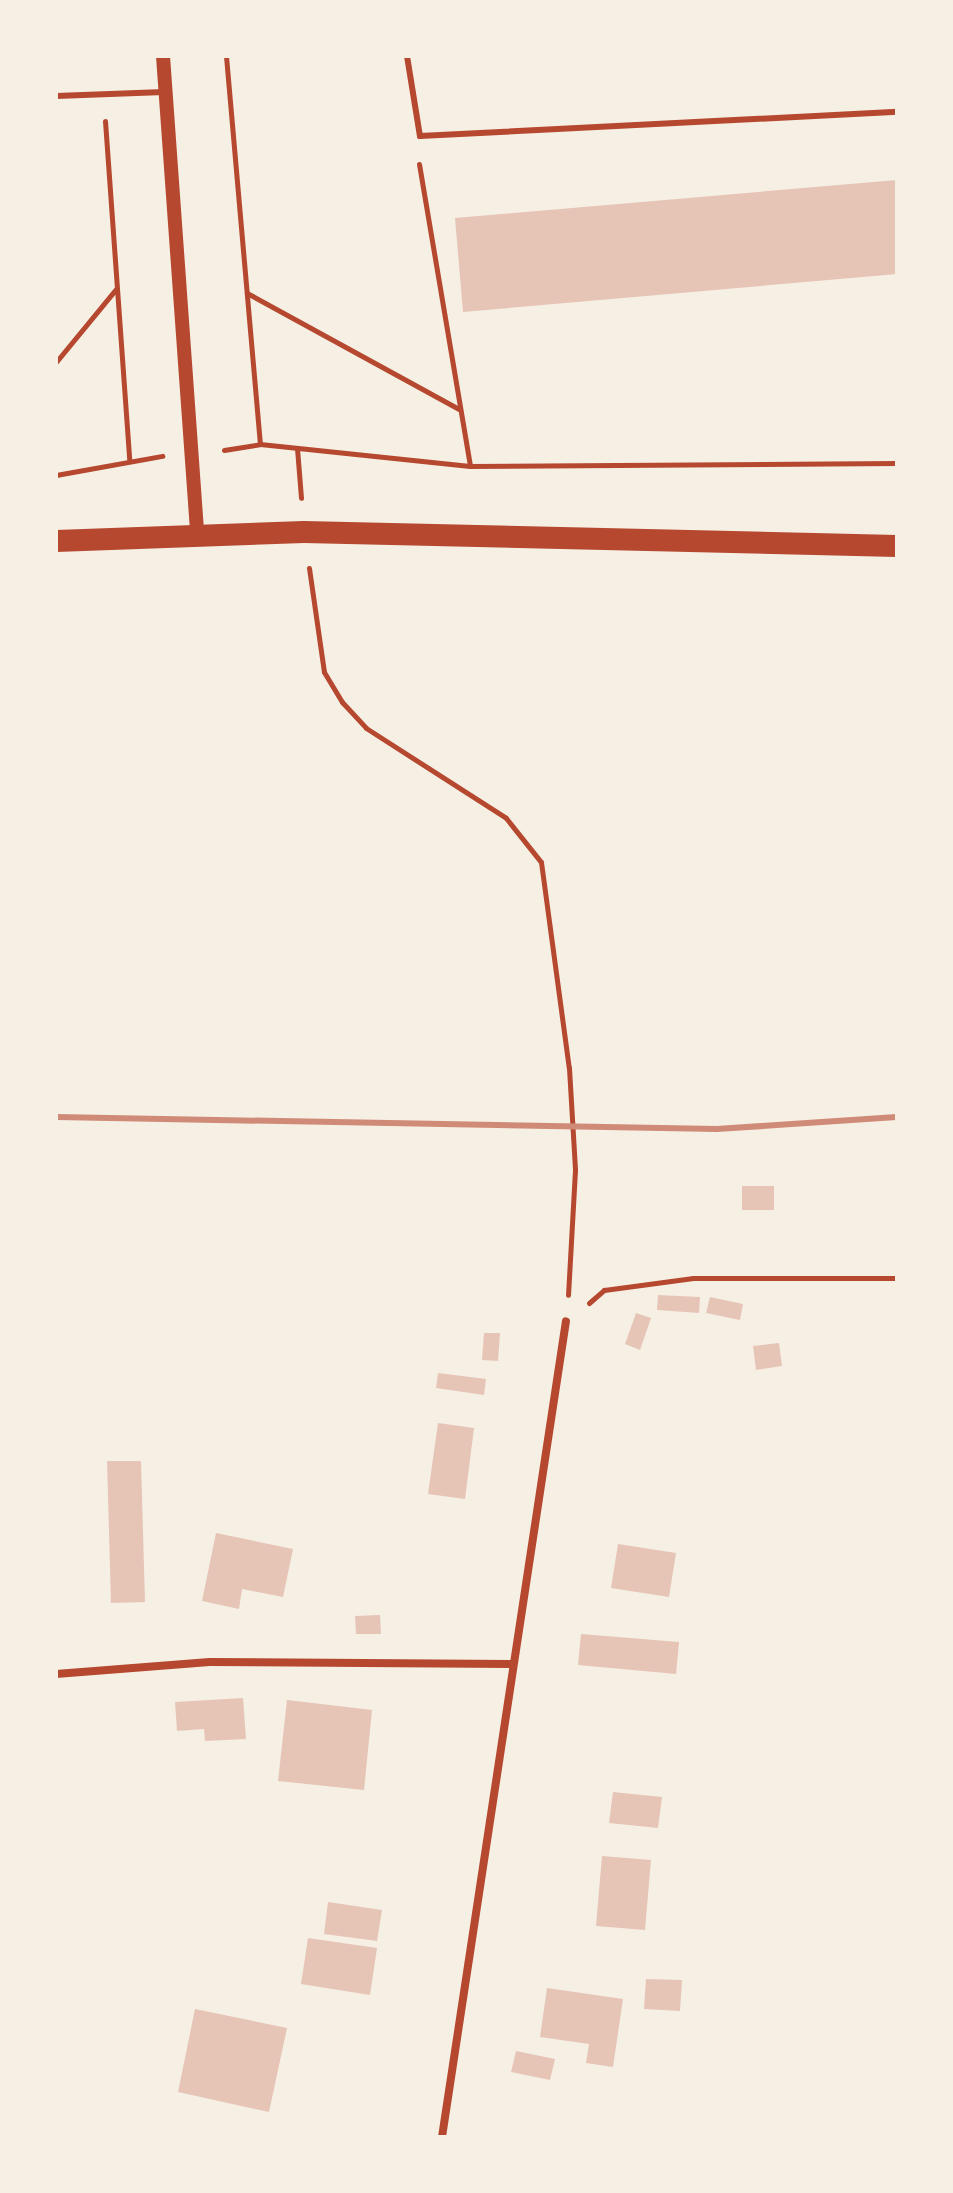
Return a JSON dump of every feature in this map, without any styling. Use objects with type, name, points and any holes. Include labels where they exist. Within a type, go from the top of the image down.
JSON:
[{"type":"highway","points":[[56,541],[197,532],[304,532],[897,546]]},
{"type":"street","points":[[163,56],[195,454],[197,532]]},
{"type":"street","points":[[442,2137],[511,1664],[566,1321]]},
{"type":"street","points":[[56,1674],[210,1662],[511,1664]]},
{"type":"lane","points":[[407,56],[420,136],[897,112]]},
{"type":"lane","points":[[56,96],[166,92]]},
{"type":"path","points":[[226,56],[260,444]]},
{"type":"path","points":[[103,95],[129,459]]},
{"type":"path","points":[[420,136],[418,178],[470,466]]},
{"type":"path","points":[[56,362],[117,288]]},
{"type":"path","points":[[247,293],[460,410]]},
{"type":"path","points":[[56,475],[129,459],[195,454],[260,444],[470,466],[897,463]]},
{"type":"path","points":[[297,448],[304,532],[324,672],[342,702],[366,728],[506,818],[541,862],[569,1068],[575,1170],[566,1321]]},
{"type":"path","points":[[566,1321],[604,1290],[693,1278],[897,1278]]},
{"type":"building","points":[[897,180],[897,274],[463,312],[455,218]]},
{"type":"building","points":[[742,1186],[774,1186],[774,1210],[742,1210]]},
{"type":"building","points":[[658,1295],[700,1297],[699,1313],[657,1310]]},
{"type":"building","points":[[710,1297],[743,1304],[740,1320],[706,1313]]},
{"type":"building","points":[[636,1313],[651,1318],[640,1350],[625,1344]]},
{"type":"building","points":[[484,1333],[500,1333],[498,1361],[482,1360]]},
{"type":"building","points":[[779,1343],[782,1366],[756,1370],[753,1346]]},
{"type":"building","points":[[438,1373],[486,1379],[484,1395],[436,1388]]},
{"type":"building","points":[[438,1423],[474,1428],[465,1499],[428,1494]]},
{"type":"building","points":[[107,1461],[141,1461],[145,1602],[111,1603]]},
{"type":"building","points":[[216,1533],[293,1549],[283,1597],[242,1589],[239,1609],[202,1601]]},
{"type":"building","points":[[618,1544],[676,1553],[669,1597],[611,1588]]},
{"type":"building","points":[[380,1615],[381,1634],[356,1634],[355,1616]]},
{"type":"building","points":[[581,1634],[679,1642],[676,1674],[578,1665]]},
{"type":"building","points":[[243,1698],[246,1739],[205,1741],[204,1729],[177,1731],[175,1702]]},
{"type":"building","points":[[287,1700],[372,1710],[364,1790],[278,1781]]},
{"type":"building","points":[[613,1792],[662,1797],[658,1828],[609,1823]]},
{"type":"building","points":[[602,1856],[651,1860],[645,1930],[596,1926]]},
{"type":"building","points":[[328,1902],[382,1910],[377,1941],[324,1934]]},
{"type":"building","points":[[308,1938],[377,1948],[370,1995],[301,1984]]},
{"type":"building","points":[[646,1979],[682,1980],[680,2011],[644,2009]]},
{"type":"building","points":[[547,1988],[623,1999],[613,2067],[586,2063],[589,2044],[540,2037]]},
{"type":"building","points":[[195,2009],[287,2028],[269,2112],[178,2092]]},
{"type":"building","points":[[516,2051],[555,2059],[550,2080],[511,2072]]},
{"type":"railway","points":[[56,1117],[717,1129],[897,1117]]}]
